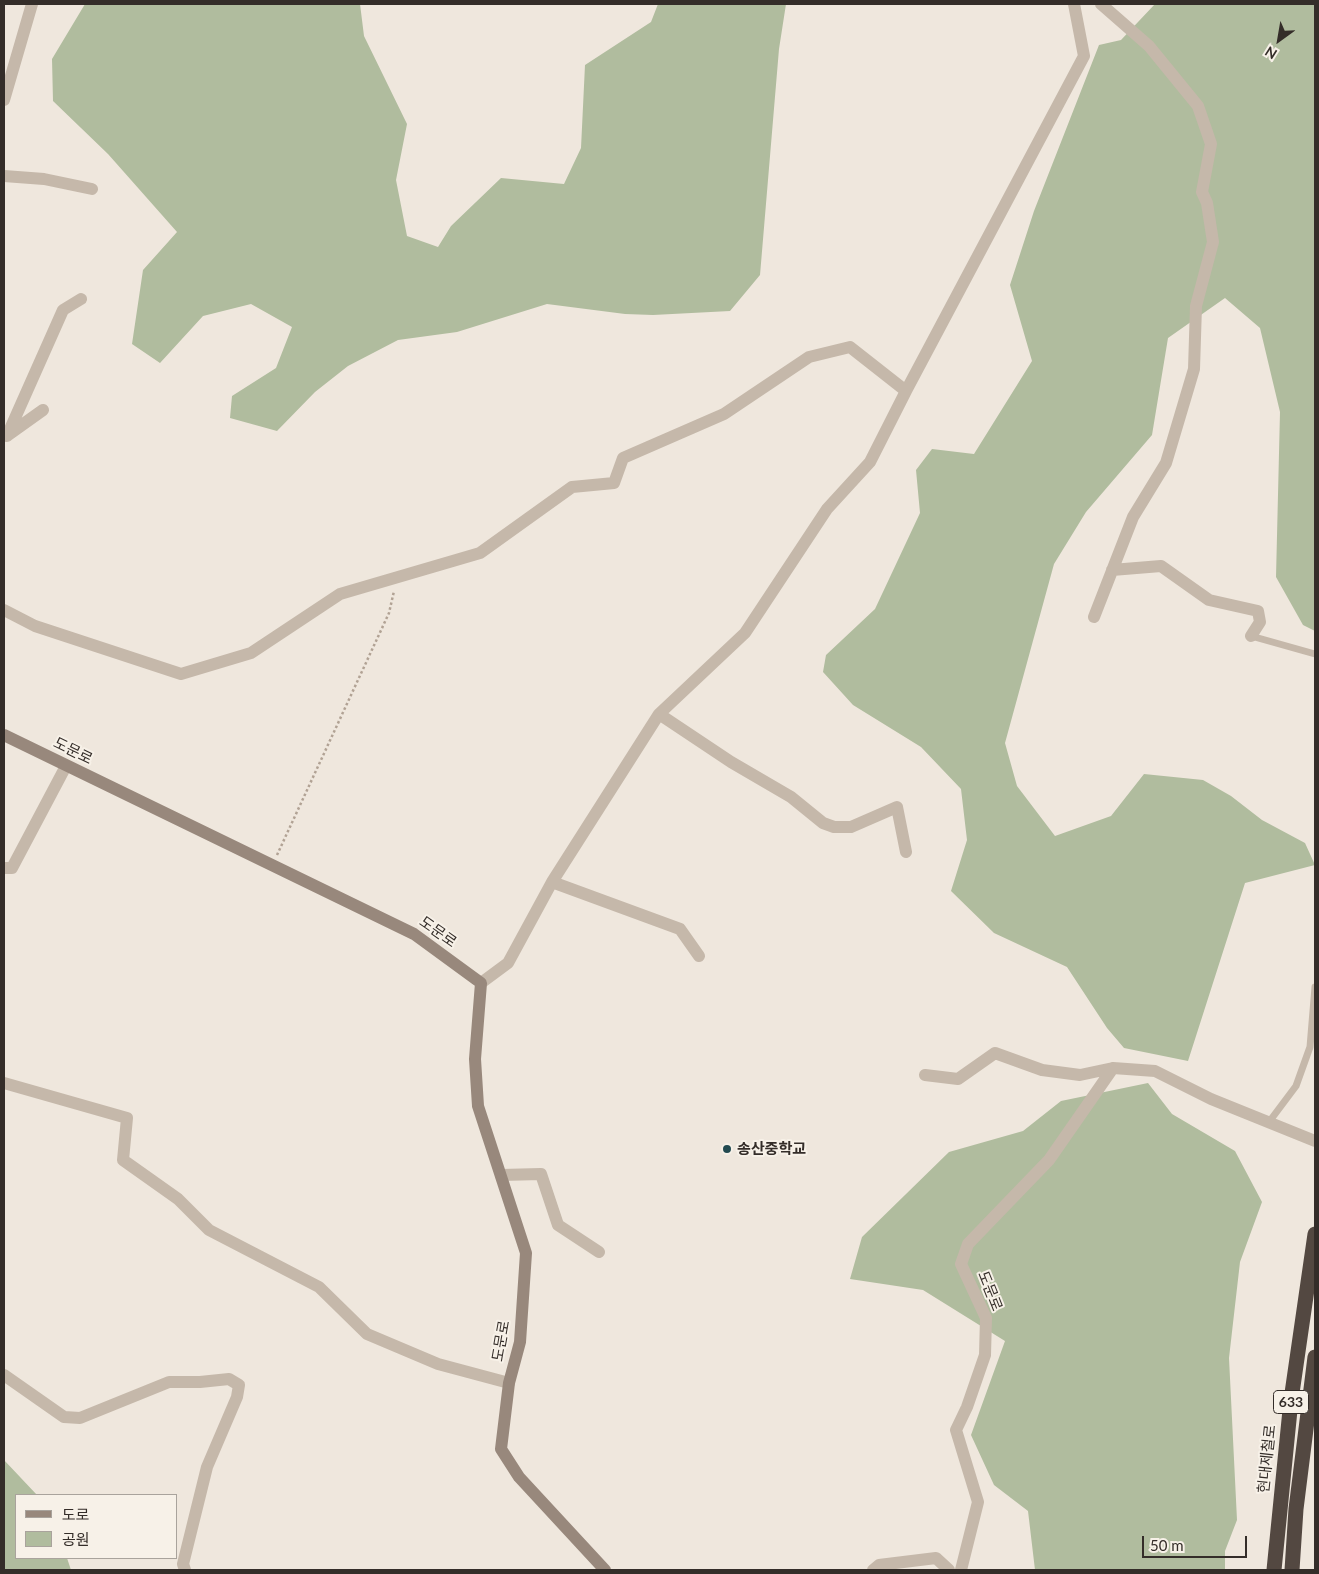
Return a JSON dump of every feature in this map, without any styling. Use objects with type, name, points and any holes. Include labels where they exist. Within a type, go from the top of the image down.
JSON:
[{"type":"highway","name":"현대제철로","points":[[1274,1570],[1291,1400],[1315,1234]]},
{"type":"highway","name":"633","points":[[1292,1570],[1296,1508],[1315,1357]]},
{"type":"street","points":[[4,100],[32,4]]},
{"type":"street","points":[[481,983],[508,964],[552,882],[659,714],[745,633],[827,508],[870,462],[1084,56],[1074,4]]},
{"type":"street","points":[[1094,616],[1133,517],[1166,462],[1194,369],[1196,306],[1213,242],[1207,203],[1202,192],[1211,144],[1198,106],[1150,46],[1101,4]]},
{"type":"street","points":[[4,176],[44,179],[92,189]]},
{"type":"street","points":[[5,436],[63,310],[81,298]]},
{"type":"street","points":[[4,610],[35,626],[181,674],[251,653],[340,594],[480,553],[572,488],[614,483],[623,458],[724,414],[809,357],[850,347],[906,391]]},
{"type":"street","points":[[5,436],[43,410]]},
{"type":"street","points":[[1112,570],[1162,566],[1209,600],[1258,611],[1260,622],[1250,636]]},
{"type":"street","points":[[659,714],[730,762],[791,797],[823,823],[834,827],[851,827],[897,807],[906,852]]},
{"type":"street","name":"도문로","points":[[4,735],[414,934],[481,983],[475,1059],[478,1106],[526,1253],[520,1342],[509,1383],[501,1449],[519,1477],[605,1570]]},
{"type":"street","points":[[4,868],[12,868],[66,766]]},
{"type":"street","points":[[552,882],[680,929],[700,956]]},
{"type":"street","points":[[925,1075],[958,1079],[994,1053],[1042,1070],[1080,1075],[1113,1068],[1155,1071],[1211,1099],[1315,1141]]},
{"type":"street","name":"도문로","points":[[961,1570],[978,1502],[956,1430],[967,1407],[985,1355],[986,1318],[961,1264],[968,1244],[1049,1160],[1113,1068]]},
{"type":"street","name":"도문로","points":[[4,1082],[127,1118],[123,1160],[178,1199],[210,1230],[319,1286],[367,1334],[438,1364],[509,1383]]},
{"type":"street","points":[[501,1175],[541,1174],[558,1225],[599,1252]]},
{"type":"street","points":[[4,1375],[64,1417],[80,1418],[169,1382],[200,1382],[229,1379],[239,1386],[237,1397],[207,1467],[183,1564],[186,1570]]},
{"type":"street","points":[[873,1570],[879,1565],[936,1558],[949,1570]]},
{"type":"lane","points":[[1250,636],[1315,654]]},
{"type":"lane","points":[[1269,1122],[1296,1086],[1310,1047],[1315,987]]},
{"type":"path","points":[[272,865],[389,613],[397,577]]},
{"type":"green space","points":[[85,4],[360,4],[364,36],[407,124],[396,180],[407,236],[438,247],[451,226],[501,178],[564,184],[581,148],[585,65],[651,22],[658,4],[786,4],[779,49],[760,275],[730,311],[653,315],[625,314],[547,304],[457,332],[398,340],[348,366],[315,392],[277,431],[230,418],[232,396],[276,368],[292,327],[251,304],[203,316],[160,363],[132,344],[143,270],[177,232],[108,154],[53,101],[52,59]]},
{"type":"green space","points":[[1155,4],[1315,4],[1315,631],[1303,625],[1276,577],[1280,412],[1260,328],[1225,298],[1168,338],[1152,435],[1086,512],[1054,564],[1005,743],[1017,786],[1055,836],[1111,816],[1144,774],[1203,780],[1231,796],[1262,820],[1305,843],[1315,865],[1245,883],[1188,1061],[1124,1048],[1107,1028],[1067,967],[994,933],[951,891],[967,840],[961,789],[921,747],[853,705],[823,672],[826,655],[875,609],[920,513],[916,470],[932,449],[974,454],[1032,361],[1010,285],[1034,211],[1099,45],[1121,40]]},
{"type":"green space","points":[[1148,1083],[1172,1114],[1235,1151],[1262,1202],[1240,1262],[1229,1358],[1237,1520],[1225,1551],[1225,1570],[1035,1570],[1028,1511],[994,1485],[971,1435],[1005,1341],[923,1290],[850,1279],[862,1237],[949,1152],[1023,1131],[1061,1101]]},
{"type":"green space","points":[[4,1460],[36,1494],[15,1494],[15,1559],[67,1559],[71,1570],[4,1570]]},
{"type":"place","name":"송산중학교","points":[[727,1149]]}]
